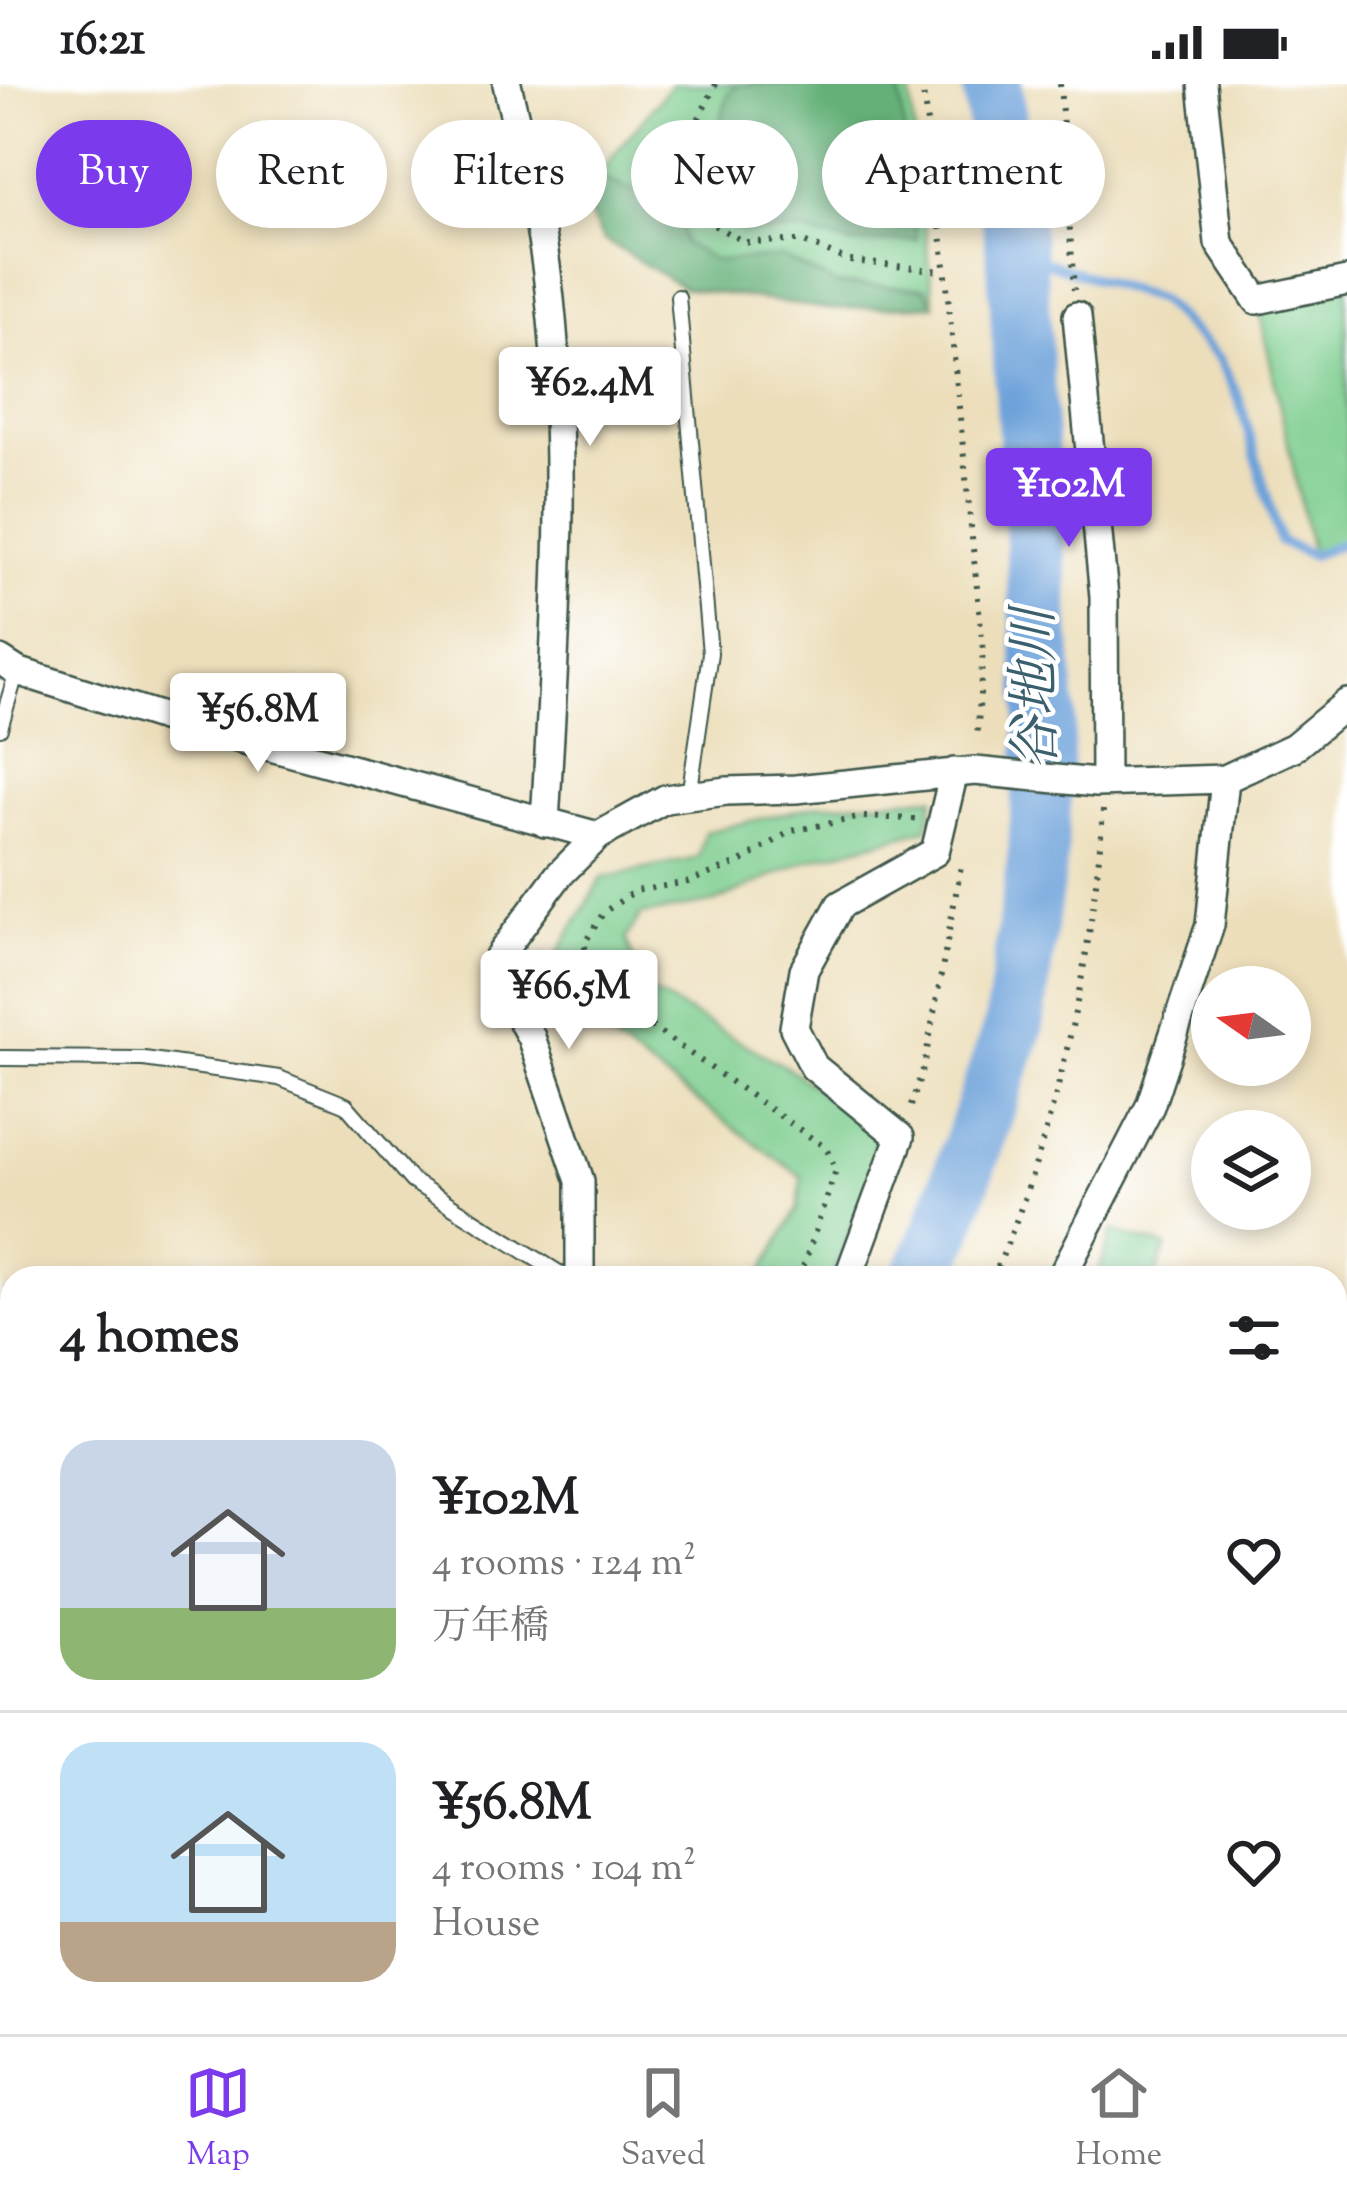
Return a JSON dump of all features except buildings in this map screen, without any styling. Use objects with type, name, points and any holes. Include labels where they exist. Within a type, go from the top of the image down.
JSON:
[{"type":"street","points":[[508,84],[547,270],[557,396],[560,562],[545,823]]},
{"type":"street","points":[[1202,84],[1219,243],[1257,300],[1347,281]]},
{"type":"street","points":[[1076,306],[1104,597],[1100,783]]},
{"type":"street","points":[[9,666],[176,721],[598,836]]},
{"type":"street","points":[[580,1266],[580,1181],[531,1037],[503,987],[500,956],[558,876],[598,836],[665,799],[689,796],[954,772],[1100,783],[1225,779],[1294,747],[1347,703]]},
{"type":"street","points":[[852,1266],[900,1137],[814,1066],[794,1028],[804,970],[840,905],[935,852],[954,772]]},
{"type":"street","points":[[1067,1266],[1150,1106],[1210,925],[1225,779]]},
{"type":"lane","points":[[678,297],[710,653],[689,796]]},
{"type":"lane","points":[[0,728],[9,666]]},
{"type":"lane","points":[[0,1058],[143,1059],[280,1078],[346,1105],[412,1181],[548,1266]]},
{"type":"path","points":[[716,84],[678,160],[685,209],[744,242],[801,242],[850,261],[942,271]]},
{"type":"path","points":[[922,84],[983,649],[979,712]]},
{"type":"path","points":[[1060,84],[1076,306]]},
{"type":"path","points":[[803,1266],[836,1170],[826,1148],[622,1006],[595,979],[584,944],[604,912],[635,891],[688,882],[791,830],[862,817],[943,820]]},
{"type":"path","points":[[999,1266],[1026,1193],[1066,1042],[1100,851]]},
{"type":"path","points":[[900,1137],[926,1062],[963,856]]},
{"type":"green space","points":[[672,84],[909,84],[913,120],[822,120],[822,228],[925,228],[934,305],[829,309],[684,288],[603,239],[597,228],[607,228],[607,165],[631,134],[631,228],[798,228],[798,120],[642,120]]},
{"type":"green space","points":[[739,84],[899,84],[903,120],[822,120],[822,228],[916,228],[917,240],[851,244],[799,231],[743,233],[734,228],[798,228],[798,120],[720,120],[729,92]]},
{"type":"green space","points":[[607,180],[631,189],[631,228],[681,228],[685,244],[717,261],[782,257],[836,284],[925,288],[934,305],[829,309],[684,288],[603,239],[597,228],[607,228]]},
{"type":"green space","points":[[1347,281],[1347,542],[1312,555],[1257,300]]},
{"type":"green space","points":[[934,797],[927,829],[809,860],[715,902],[641,915],[626,939],[644,988],[793,1071],[873,1132],[881,1159],[836,1266],[766,1266],[798,1208],[802,1177],[611,1039],[584,1011],[558,953],[602,878],[698,858],[705,832],[818,805]]},
{"type":"green space","points":[[1112,1231],[1167,1247],[1159,1266],[1101,1266]]},
{"type":"waterway","name":"谷地川","points":[[927,1266],[1014,1025],[1038,852],[1046,714],[1016,252],[992,84]]},
{"type":"waterway","points":[[1016,252],[1159,300],[1220,359],[1239,399],[1280,542],[1312,555],[1347,542]]}]
